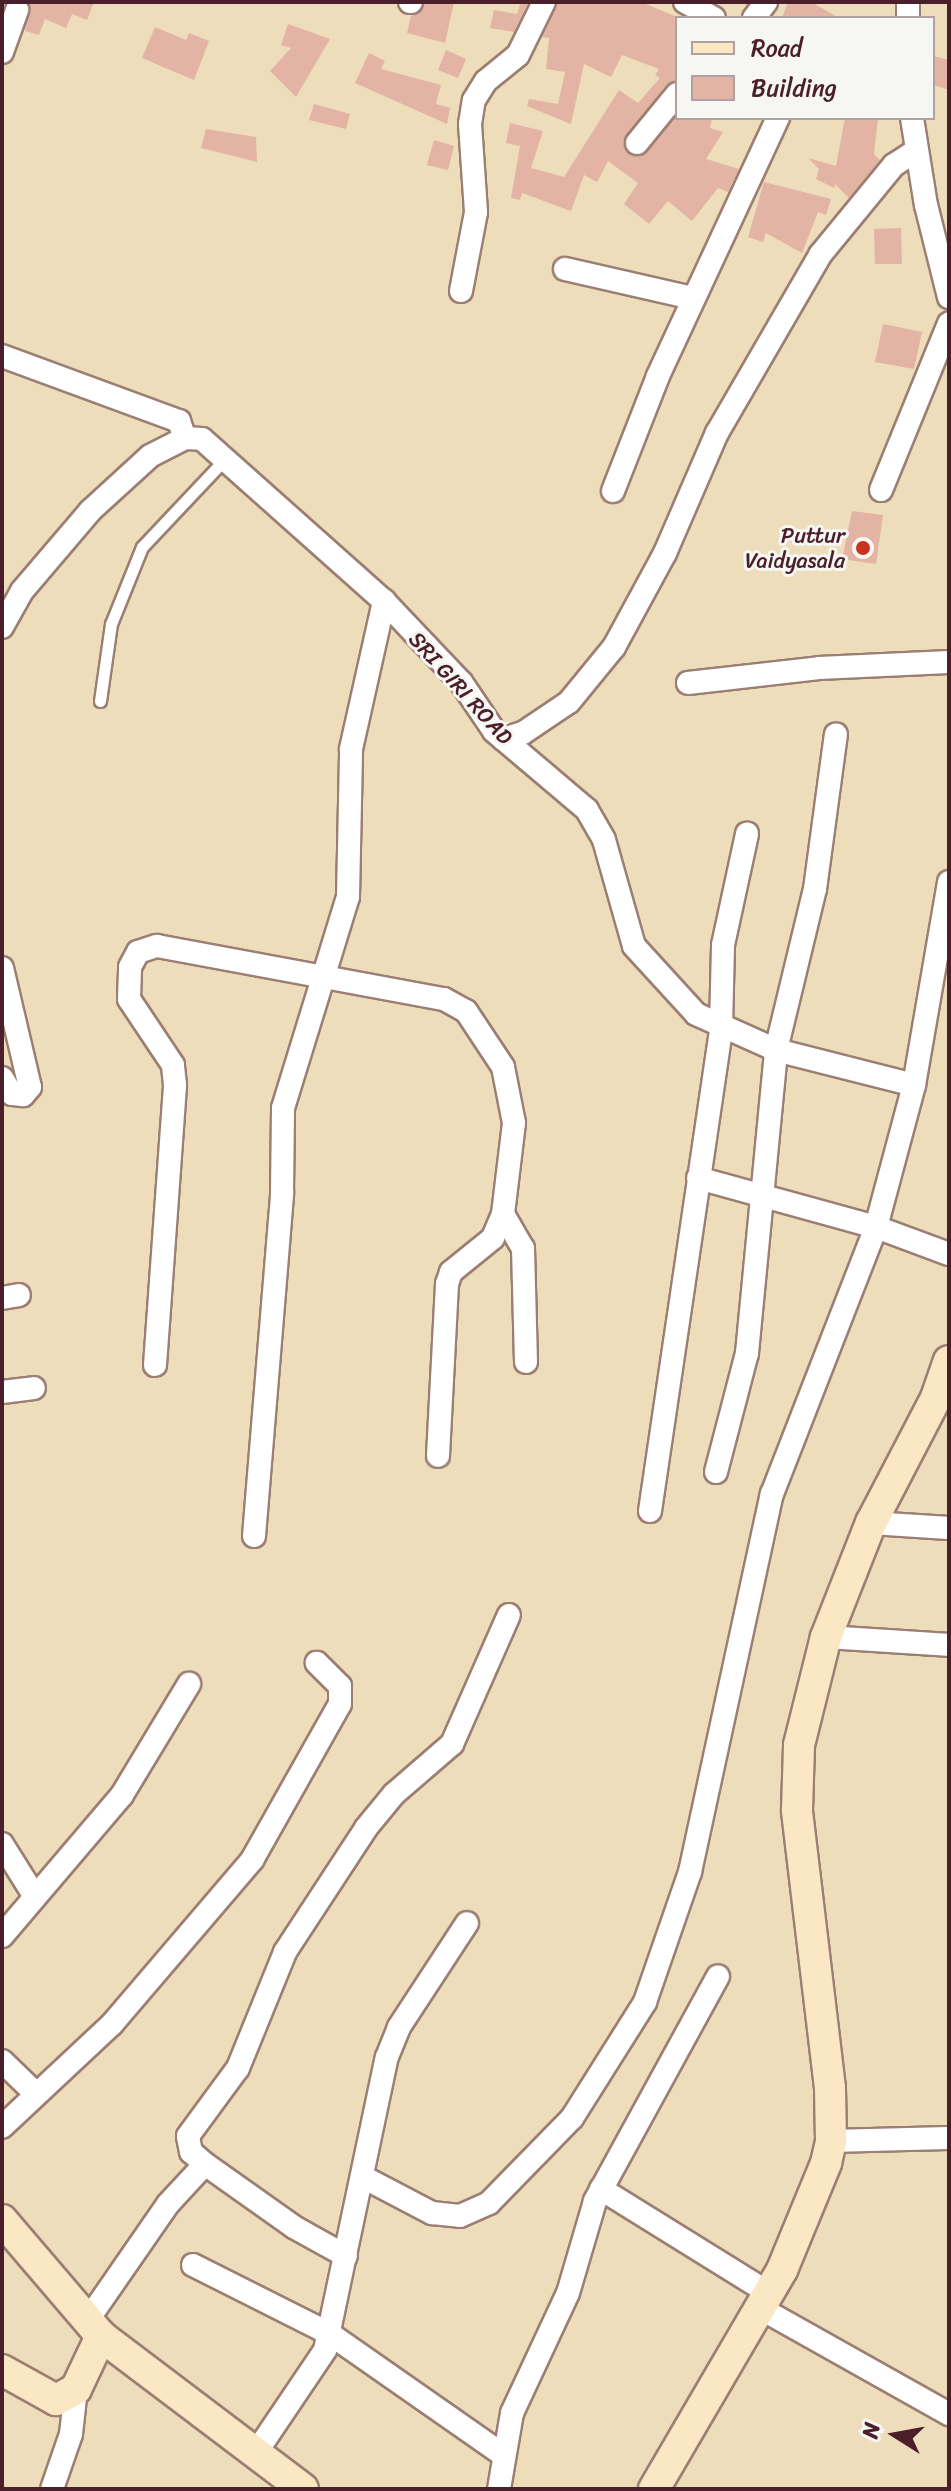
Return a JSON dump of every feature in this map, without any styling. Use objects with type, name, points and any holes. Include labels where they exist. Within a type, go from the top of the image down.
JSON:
[{"type":"street","points":[[461,291],[476,212],[470,124],[474,100],[486,81],[518,55],[544,2]]},
{"type":"street","points":[[685,2],[710,16]]},
{"type":"street","points":[[2,52],[17,10]]},
{"type":"street","points":[[637,143],[675,96]]},
{"type":"street","points":[[613,491],[693,298],[777,120]]},
{"type":"street","points":[[912,120],[949,293]]},
{"type":"street","points":[[503,739],[523,733],[569,702],[614,647],[665,553],[717,433],[820,255],[894,165],[917,150]]},
{"type":"street","points":[[565,269],[693,298]]},
{"type":"street","points":[[881,490],[949,323]]},
{"type":"street","name":"SRI GIRI ROAD","points":[[2,356],[179,421],[185,438],[202,439],[226,458],[384,601],[461,682],[503,739],[587,810],[604,840],[634,946],[677,996],[721,1028],[776,1050],[914,1085]]},
{"type":"street","points":[[2,627],[22,591],[90,511],[150,456],[185,438]]},
{"type":"street","points":[[254,1536],[282,1192],[283,1108],[348,897],[351,749],[384,601]]},
{"type":"street","points":[[688,683],[819,668],[949,662]]},
{"type":"street","points":[[716,1472],[747,1353],[776,1050],[815,889],[836,734]]},
{"type":"street","points":[[650,1511],[721,1028],[723,945],[747,834]]},
{"type":"street","points":[[363,2177],[432,2213],[460,2216],[489,2203],[572,2118],[645,2002],[690,1872],[772,1494],[876,1227],[940,1002],[949,882]]},
{"type":"street","points":[[155,1365],[175,1085],[173,1065],[129,999],[130,967],[138,952],[157,946],[324,979],[411,989],[466,1011],[503,1067],[511,1089],[514,1123],[503,1214],[493,1238],[451,1272],[447,1284],[438,1456]]},
{"type":"street","points":[[2,968],[30,1087],[23,1095],[12,1094],[2,1078]]},
{"type":"street","points":[[698,1178],[876,1227],[949,1254]]},
{"type":"street","points":[[503,1214],[523,1248],[526,1362]]},
{"type":"street","points":[[654,2489],[764,2300],[809,2210],[831,2141],[796,1775],[826,1637],[871,1523],[936,1398],[949,1361]]},
{"type":"street","points":[[2,1392],[34,1388]]},
{"type":"street","points":[[871,1523],[949,1528]]},
{"type":"street","points":[[346,2256],[294,2227],[205,2164],[191,2152],[188,2136],[238,2068],[285,1952],[383,1806],[452,1744],[509,1615]]},
{"type":"street","points":[[826,1637],[949,1645]]},
{"type":"street","points":[[2,2127],[112,2024],[252,1860],[340,1704],[340,1686],[317,1663]]},
{"type":"street","points":[[2,1936],[122,1795],[189,1684]]},
{"type":"street","points":[[2,1844],[34,1895]]},
{"type":"street","points":[[257,2451],[318,2364],[330,2334],[387,2057],[399,2027],[467,1923]]},
{"type":"street","points":[[499,2489],[502,2454],[512,2413],[568,2293],[587,2220],[718,1976]]},
{"type":"street","points":[[2,2061],[35,2093]]},
{"type":"street","points":[[831,2141],[949,2138]]},
{"type":"street","points":[[52,2489],[71,2434],[76,2389],[94,2328],[168,2204],[205,2164]]},
{"type":"street","points":[[601,2189],[764,2300],[949,2414]]},
{"type":"street","points":[[2,2220],[94,2328],[303,2489]]},
{"type":"street","points":[[193,2265],[330,2334],[502,2454]]},
{"type":"street","points":[[2,2370],[56,2400],[76,2389]]},
{"type":"lane","points":[[100,701],[111,624],[142,547],[226,458]]},
{"type":"building","points":[[28,2],[94,2],[87,20],[72,14],[66,28],[45,19],[39,35],[25,31]]},
{"type":"building","points":[[425,2],[454,2],[445,43],[407,33],[411,16]]},
{"type":"building","points":[[521,2],[528,2],[514,32],[490,28],[494,10],[517,14]]},
{"type":"building","points":[[558,2],[641,2],[675,16],[675,81],[666,85],[623,142],[628,153],[641,156],[675,118],[712,120],[710,128],[723,132],[706,159],[739,169],[728,192],[718,188],[692,221],[668,201],[649,224],[624,204],[638,183],[608,161],[597,182],[584,175],[571,211],[522,193],[520,200],[511,198],[520,146],[506,143],[510,123],[543,131],[531,168],[564,177],[619,90],[638,103],[660,78],[655,75],[659,69],[622,55],[611,77],[584,64],[571,124],[527,106],[529,99],[558,104],[565,72],[546,69],[549,38],[542,37]]},
{"type":"building","points":[[788,2],[811,2],[836,16],[783,16]]},
{"type":"building","points":[[288,24],[330,39],[296,97],[270,71],[291,48],[281,45]]},
{"type":"building","points":[[155,27],[186,40],[189,33],[209,41],[194,80],[142,58]]},
{"type":"building","points":[[446,50],[466,59],[458,78],[438,70]]},
{"type":"building","points":[[369,53],[385,61],[381,69],[441,85],[436,104],[450,108],[447,124],[355,83]]},
{"type":"building","points":[[935,56],[949,60],[949,90],[935,86]]},
{"type":"building","points":[[314,104],[350,114],[346,129],[309,120]]},
{"type":"building","points":[[845,120],[878,120],[874,154],[880,160],[849,198],[835,184],[834,188],[816,179],[819,169],[808,158],[836,166]]},
{"type":"building","points":[[206,129],[256,137],[257,162],[201,148]]},
{"type":"building","points":[[434,140],[454,146],[448,170],[427,165]]},
{"type":"building","points":[[764,182],[831,199],[826,215],[818,212],[802,253],[766,233],[763,242],[748,237]]},
{"type":"building","points":[[901,228],[902,264],[875,264],[874,229]]},
{"type":"building","points":[[883,324],[922,332],[914,369],[875,362]]},
{"type":"building","points":[[852,511],[883,515],[876,564],[842,559]]},
{"type":"place","name":"Puttur Vaidyasala","points":[[863,548]]}]
